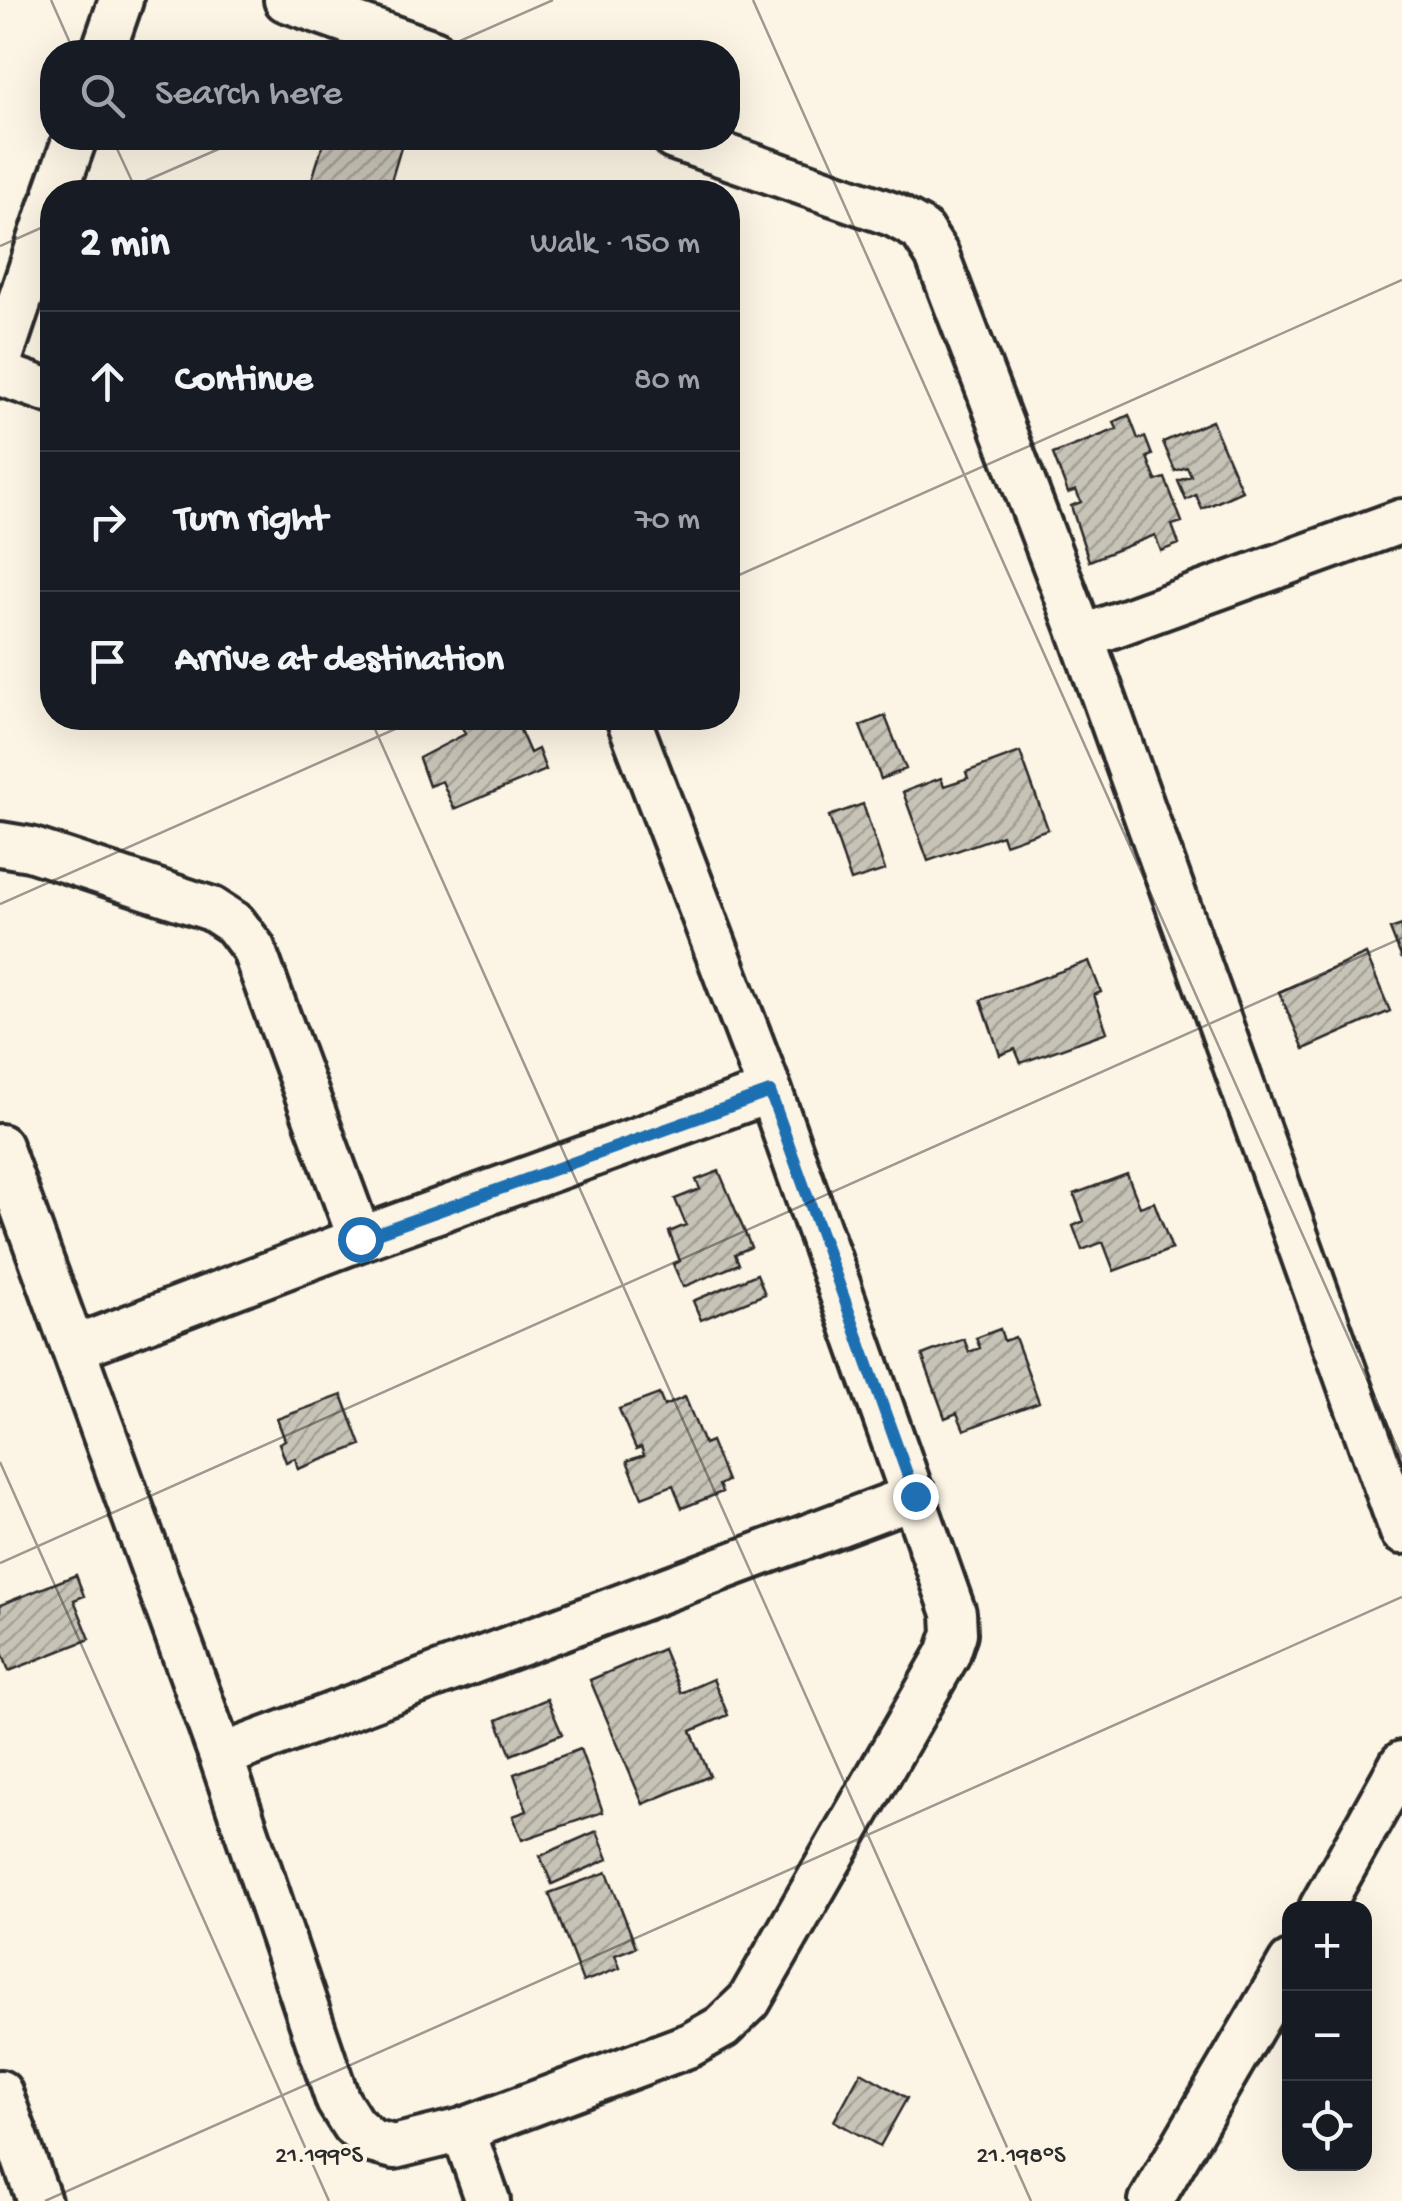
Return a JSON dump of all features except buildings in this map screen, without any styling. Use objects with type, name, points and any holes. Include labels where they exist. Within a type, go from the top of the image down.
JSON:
[{"type":"street","points":[[108,40],[121,0]]},
{"type":"street","points":[[286,0],[400,40]]},
{"type":"street","points":[[60,180],[71,150]]},
{"type":"street","points":[[708,150],[894,215],[921,230],[937,255],[1082,638],[1402,1532]]},
{"type":"street","points":[[0,360],[40,240]]},
{"type":"street","points":[[0,374],[40,388]]},
{"type":"street","points":[[1082,638],[1402,521]]},
{"type":"street","points":[[0,1146],[221,1756],[338,2101],[346,2113],[370,2142],[394,2147],[463,2130],[690,2045],[722,2026],[749,2001],[948,1654],[955,1633],[954,1613],[770,1092],[633,730]]},
{"type":"street","points":[[0,844],[30,849],[212,909],[235,924],[253,948],[360,1239]]},
{"type":"street","points":[[74,1348],[360,1239],[770,1092]]},
{"type":"street","points":[[221,1756],[915,1496]]},
{"type":"street","points":[[1327,1901],[1388,1827],[1402,1763]]},
{"type":"street","points":[[1151,2201],[1282,1977]]},
{"type":"street","points":[[0,2092],[39,2201]]},
{"type":"street","points":[[463,2130],[488,2201]]},
{"type":"route","points":[[360,1239],[770,1092],[915,1496]]}]
